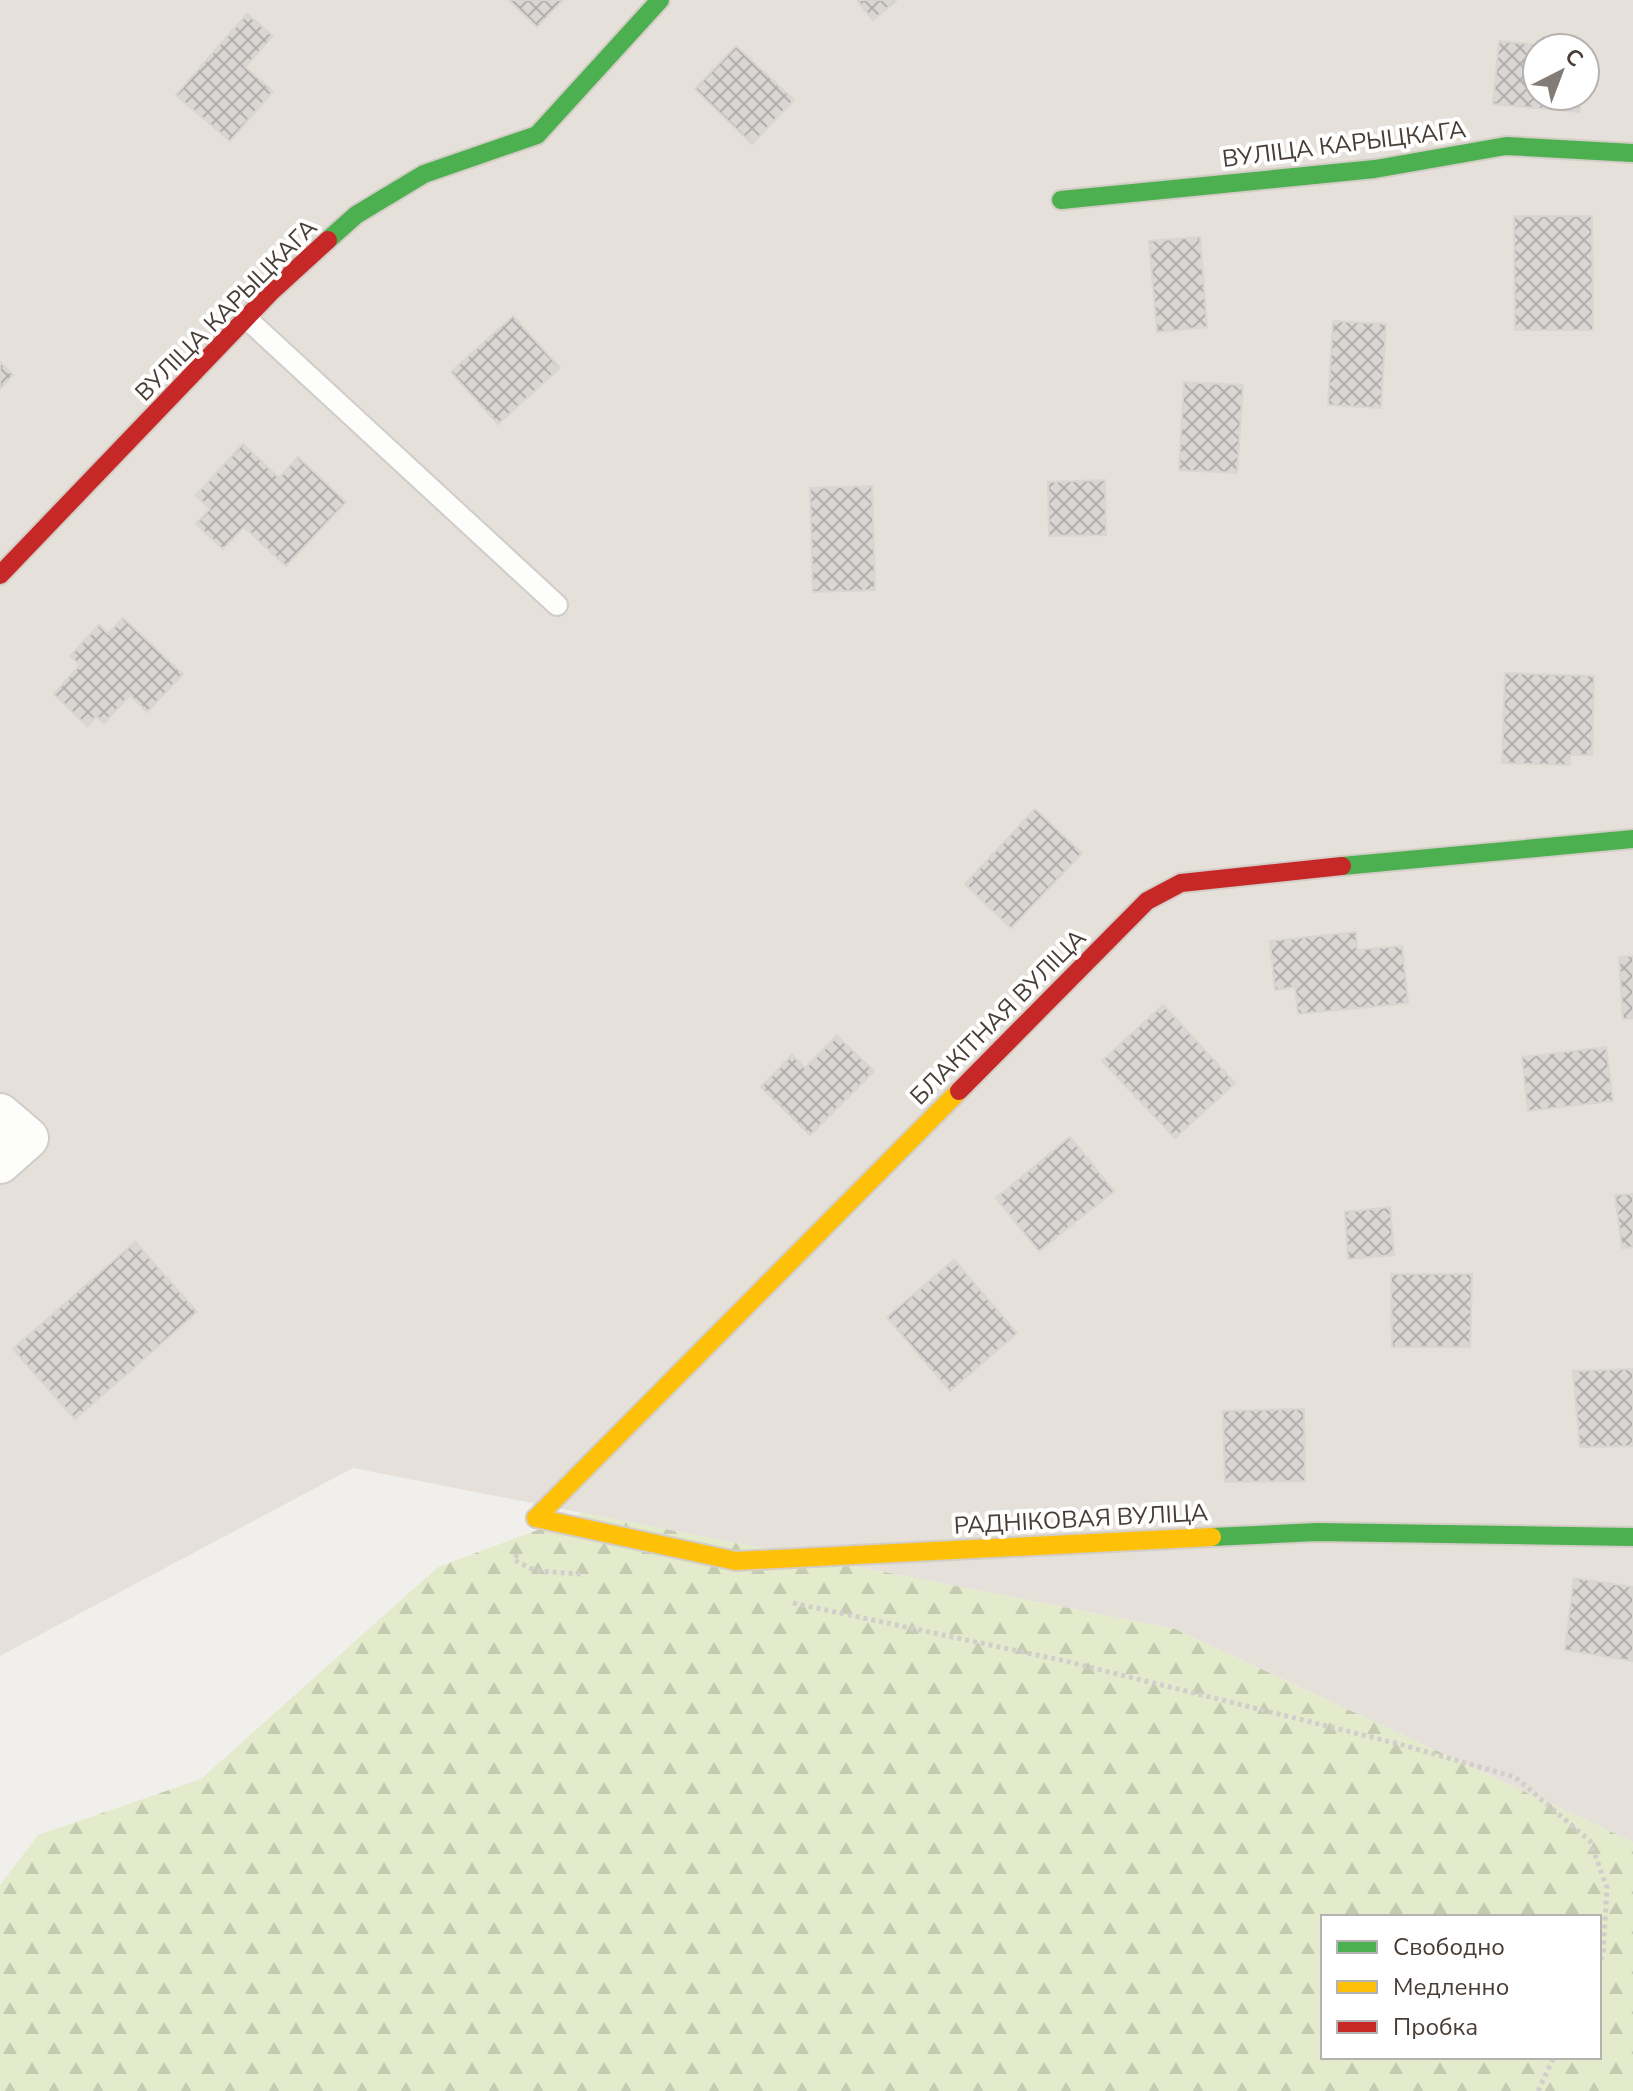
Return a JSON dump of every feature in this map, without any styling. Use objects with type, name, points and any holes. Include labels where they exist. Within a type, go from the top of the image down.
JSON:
[{"type":"street","name":"ВУЛІЦА КАРЫЦКАГА","points":[[0,575],[272,291],[356,215],[424,174],[537,135],[660,0]]},
{"type":"street","name":"ВУЛІЦА КАРЫЦКАГА","points":[[1061,200],[1375,169],[1506,146],[1633,153]]},
{"type":"street","name":"БЛАКІТНАЯ ВУЛІЦА","points":[[536,1518],[1147,901],[1181,883],[1225,877],[1633,839]]},
{"type":"street","name":"РАДНІКОВАЯ ВУЛІЦА","points":[[536,1518],[736,1561],[1317,1532],[1633,1537]]},
{"type":"lane","points":[[246,318],[557,605]]},
{"type":"path","points":[[536,1518],[514,1560],[536,1571],[583,1574]]},
{"type":"path","points":[[786,1601],[1080,1665],[1395,1743],[1515,1777],[1590,1841],[1607,1888],[1601,1958]]},
{"type":"path","points":[[1538,2091],[1553,2059]]},
{"type":"shaded area","points":[[0,0],[1633,0],[1633,1842],[1175,1629],[353,1468],[0,1656]]},
{"type":"green space","points":[[583,1513],[1175,1629],[1633,1842],[1633,2091],[0,2091],[0,1885],[38,1835],[201,1779],[438,1567]]},
{"type":"building","points":[[509,0],[563,0],[537,27]]},
{"type":"building","points":[[857,0],[896,0],[896,1],[873,20]]},
{"type":"building","points":[[247,14],[273,36],[245,67],[273,91],[230,141],[176,95]]},
{"type":"building","points":[[1499,41],[1521,43],[1521,107],[1493,104]]},
{"type":"building","points":[[736,46],[794,100],[752,144],[695,89]]},
{"type":"building","points":[[1514,216],[1592,216],[1593,330],[1515,330]]},
{"type":"building","points":[[1200,237],[1207,327],[1157,332],[1149,241]]},
{"type":"building","points":[[513,316],[560,368],[498,424],[451,372]]},
{"type":"building","points":[[1333,321],[1386,324],[1381,408],[1328,405]]},
{"type":"building","points":[[0,362],[13,375],[0,389]]},
{"type":"building","points":[[1184,382],[1243,385],[1237,473],[1179,470]]},
{"type":"building","points":[[243,444],[279,478],[298,457],[346,502],[286,566],[244,527],[223,549],[196,524],[210,509],[196,495]]},
{"type":"building","points":[[1105,480],[1106,535],[1049,536],[1048,482]]},
{"type":"building","points":[[872,486],[875,590],[813,592],[810,488]]},
{"type":"building","points":[[123,618],[183,674],[147,712],[130,695],[104,723],[96,716],[87,726],[54,694],[80,665],[70,656],[99,625],[108,634]]},
{"type":"building","points":[[1505,673],[1594,676],[1592,755],[1570,755],[1570,765],[1502,763]]},
{"type":"building","points":[[1035,809],[1082,853],[1011,928],[965,884]]},
{"type":"building","points":[[1356,932],[1357,950],[1402,946],[1408,1003],[1298,1014],[1295,987],[1275,990],[1270,941]]},
{"type":"building","points":[[1633,956],[1633,1018],[1623,1019],[1619,957]]},
{"type":"building","points":[[1163,1005],[1235,1083],[1175,1138],[1102,1061]]},
{"type":"building","points":[[837,1036],[874,1071],[810,1135],[761,1087],[792,1055],[805,1068]]},
{"type":"building","points":[[1606,1047],[1613,1101],[1528,1111],[1522,1057]]},
{"type":"building","points":[[1070,1137],[1114,1191],[1039,1251],[996,1198]]},
{"type":"building","points":[[1633,1194],[1633,1247],[1622,1248],[1615,1195]]},
{"type":"building","points":[[1390,1207],[1394,1255],[1348,1259],[1345,1212]]},
{"type":"building","points":[[135,1242],[197,1312],[75,1419],[13,1349]]},
{"type":"building","points":[[954,1260],[1017,1333],[950,1391],[887,1317]]},
{"type":"building","points":[[1391,1274],[1472,1274],[1470,1347],[1392,1347]]},
{"type":"building","points":[[1633,1369],[1633,1446],[1580,1447],[1573,1371]]},
{"type":"building","points":[[1304,1409],[1305,1481],[1225,1482],[1223,1411]]},
{"type":"building","points":[[1574,1578],[1633,1587],[1633,1661],[1565,1650]]},
{"type":"traffic: fast","points":[[328,240],[356,215],[424,174],[537,135],[660,0]]},
{"type":"traffic: fast","points":[[1061,200],[1375,169],[1506,146],[1633,153]]},
{"type":"traffic: fast","points":[[1342,866],[1633,839]]},
{"type":"traffic: fast","points":[[1212,1537],[1317,1532],[1633,1537]]},
{"type":"traffic: slow","points":[[536,1518],[959,1091]]},
{"type":"traffic: slow","points":[[536,1518],[736,1561],[1212,1537]]},
{"type":"traffic: jam","points":[[0,575],[272,291],[328,240]]},
{"type":"traffic: jam","points":[[959,1091],[1147,901],[1181,883],[1342,866]]}]
